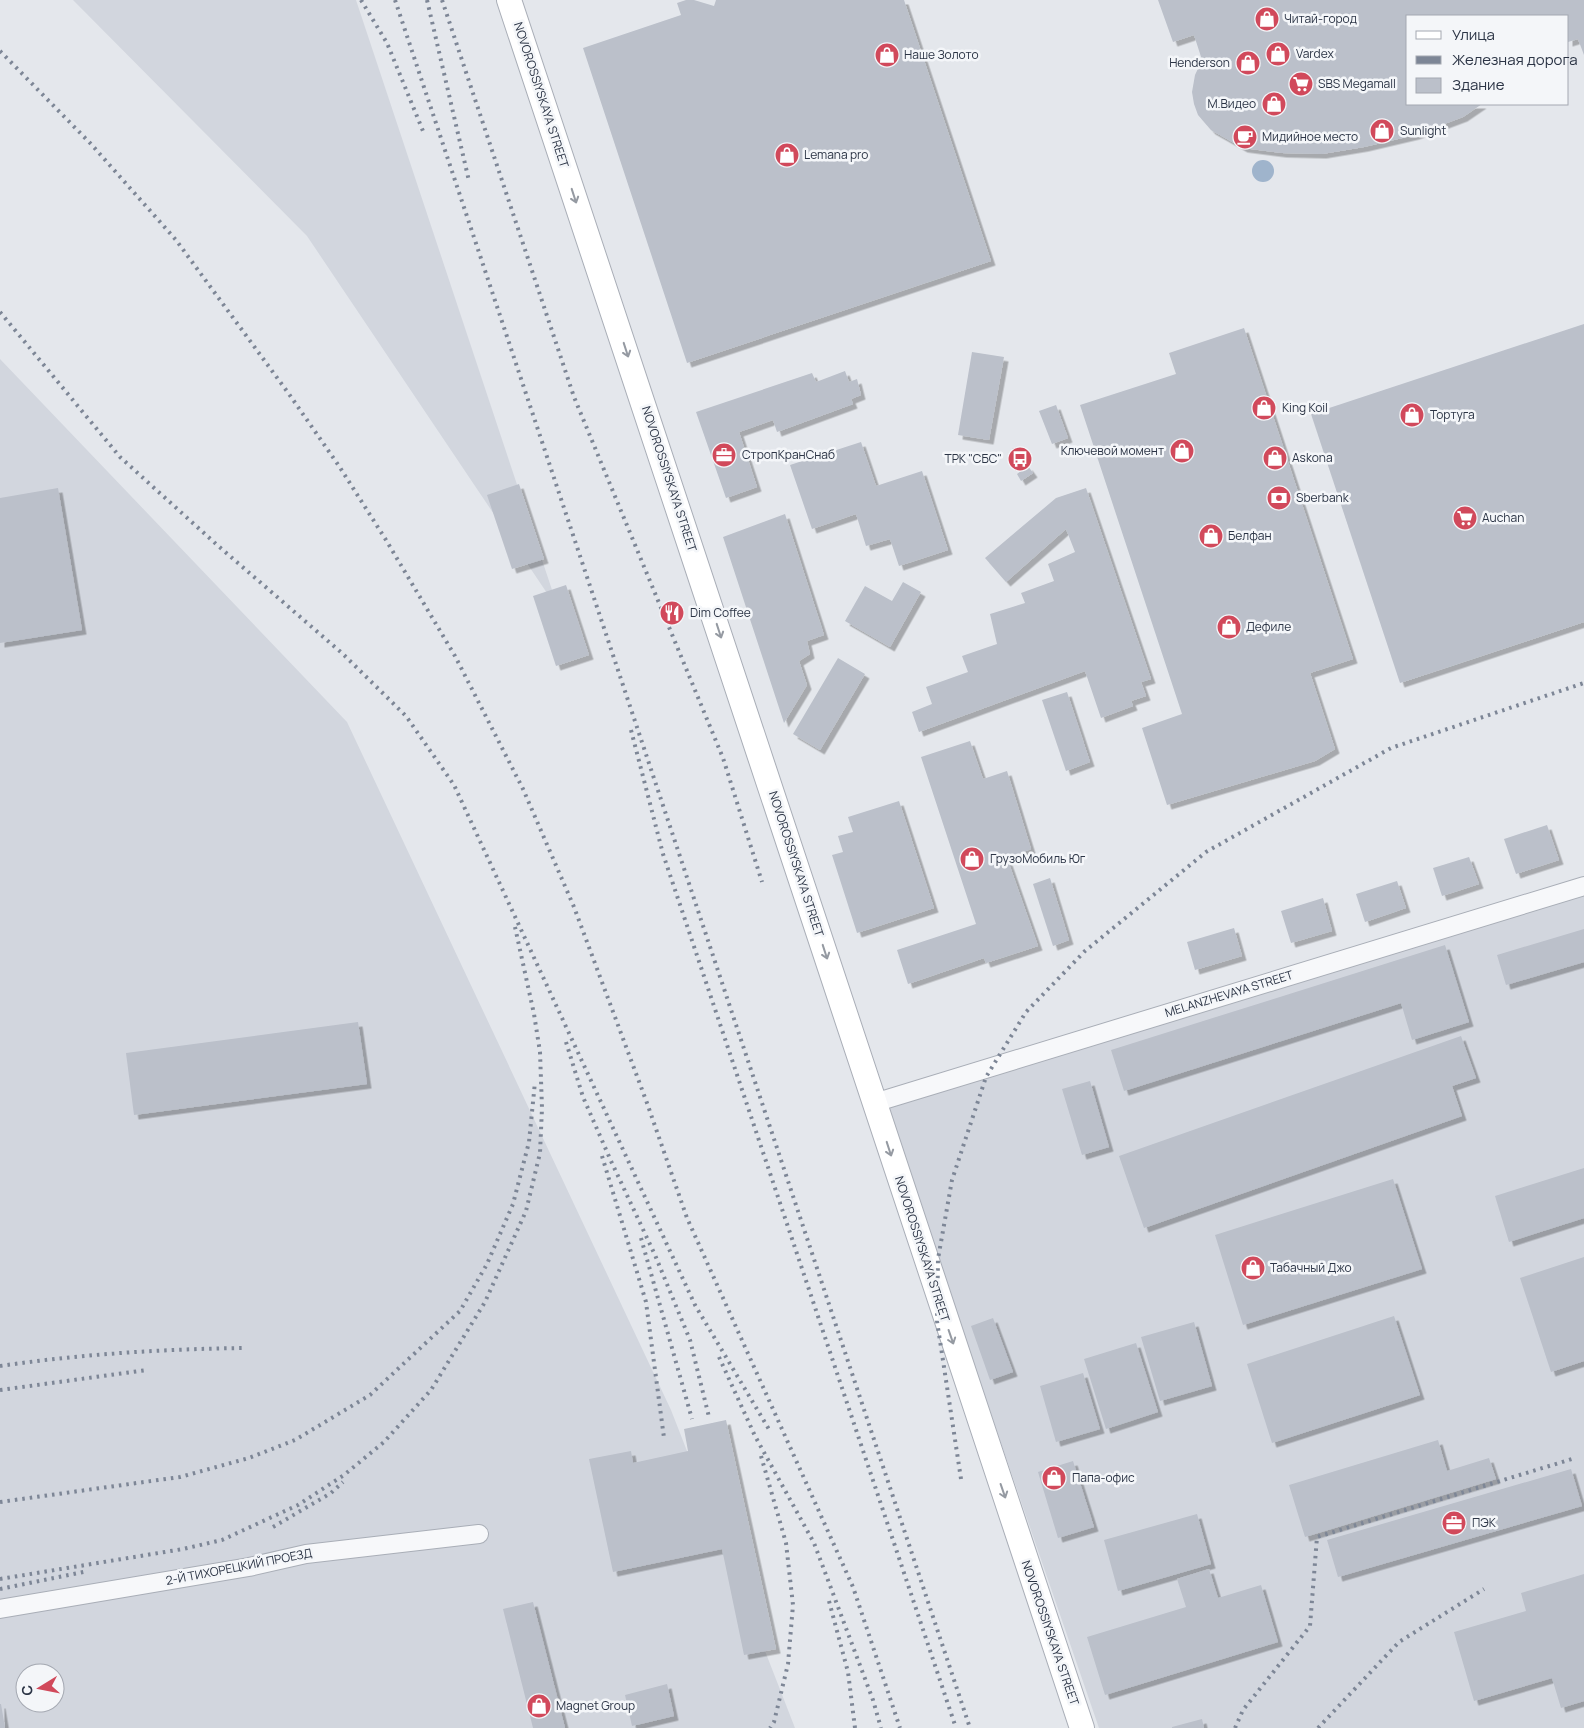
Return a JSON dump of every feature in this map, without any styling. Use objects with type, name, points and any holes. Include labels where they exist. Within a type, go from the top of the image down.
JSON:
[{"type":"main road","name":"NOVOROSSIYSKAYA STREET","points":[[509,0],[688,535],[874,1103],[1082,1728]]},
{"type":"street","name":"MELANZHEVAYA STREET","points":[[874,1103],[1584,886]]},
{"type":"street","name":"2-Й ТИХОРЕЦКИЙ ПРОЕЗД","points":[[0,1609],[249,1567],[306,1554],[479,1534]]},
{"type":"shaded area","points":[[73,0],[356,0],[559,611],[307,236]]},
{"type":"shaded area","points":[[0,359],[347,722],[671,1410],[795,1728],[0,1728]]},
{"type":"shaded area","points":[[1584,894],[1584,1728],[1099,1728],[885,1106]]},
{"type":"water","points":[[1263,160],[1271,163],[1274,171],[1271,179],[1263,182],[1255,179],[1252,171],[1255,163]]},
{"type":"building","name":"Lemana pro","points":[[694,0],[714,6],[716,0],[904,0],[991,261],[687,363],[583,48],[681,15],[677,3]]},
{"type":"building","name":"SBS Megamall","points":[[1158,0],[1584,0],[1584,55],[1578,39],[1569,42],[1569,15],[1406,15],[1406,105],[1481,105],[1463,117],[1415,135],[1364,147],[1322,154],[1282,153],[1243,148],[1211,130],[1198,115],[1194,104],[1192,92],[1195,75],[1202,60],[1194,35],[1173,42]]},
{"type":"building","name":"Auchan","points":[[1584,324],[1584,622],[1400,683],[1311,414]]},
{"type":"building","points":[[1244,328],[1353,659],[1310,673],[1335,749],[1315,761],[1167,805],[1142,728],[1182,714],[1080,405],[1176,374],[1169,353]]},
{"type":"building","points":[[972,352],[1004,357],[989,440],[958,435]]},
{"type":"building","points":[[845,371],[849,382],[857,379],[861,395],[851,399],[853,404],[777,432],[773,420],[739,432],[757,487],[726,498],[696,412],[812,373],[816,382]]},
{"type":"building","points":[[1056,405],[1068,438],[1052,444],[1039,411]]},
{"type":"building","points":[[861,442],[876,486],[922,471],[948,550],[899,566],[890,539],[866,546],[856,514],[812,529],[790,465]]},
{"type":"building","points":[[1028,466],[1033,473],[1021,481],[1017,474]]},
{"type":"building","points":[[519,484],[544,559],[512,569],[487,495]]},
{"type":"building","points":[[58,488],[82,630],[0,643],[0,498]]},
{"type":"building","points":[[1086,488],[1151,679],[1141,682],[1146,696],[1131,701],[1133,706],[1101,718],[1085,671],[919,732],[912,712],[932,704],[926,687],[968,672],[962,656],[997,644],[990,614],[1025,603],[1021,593],[1054,581],[1048,564],[1075,552],[1066,529],[1006,582],[985,558],[1056,498]]},
{"type":"building","points":[[785,514],[824,635],[807,641],[810,654],[799,661],[807,685],[784,723],[723,537]]},
{"type":"building","points":[[903,582],[921,592],[890,647],[845,621],[865,586],[892,601]]},
{"type":"building","points":[[566,585],[589,655],[556,666],[533,596]]},
{"type":"building","points":[[838,658],[865,674],[820,750],[793,734]]},
{"type":"building","points":[[1067,692],[1090,762],[1066,771],[1042,700]]},
{"type":"building","points":[[970,741],[983,779],[1007,771],[1031,849],[1007,858],[1038,946],[986,963],[984,958],[908,984],[897,950],[976,924],[921,757]]},
{"type":"building","points":[[899,801],[934,908],[857,933],[832,855],[843,852],[838,836],[853,832],[848,817]]},
{"type":"building","points":[[1547,825],[1559,860],[1516,874],[1504,839]]},
{"type":"building","points":[[1469,857],[1479,884],[1442,896],[1433,868]]},
{"type":"building","points":[[1050,878],[1069,940],[1053,946],[1033,884]]},
{"type":"building","points":[[1397,881],[1406,908],[1365,922],[1356,894]]},
{"type":"building","points":[[1323,898],[1332,931],[1291,943],[1281,911]]},
{"type":"building","points":[[1234,928],[1242,956],[1195,970],[1187,942]]},
{"type":"building","points":[[1584,929],[1584,962],[1506,985],[1497,955]]},
{"type":"building","points":[[1445,945],[1469,1022],[1412,1040],[1401,1003],[1124,1091],[1111,1050]]},
{"type":"building","points":[[358,1022],[367,1084],[134,1115],[126,1053]]},
{"type":"building","points":[[1461,1036],[1476,1078],[1452,1086],[1462,1116],[1144,1228],[1119,1156]]},
{"type":"building","points":[[1090,1081],[1109,1147],[1082,1155],[1062,1089]]},
{"type":"building","points":[[1584,1168],[1584,1218],[1509,1242],[1495,1196]]},
{"type":"building","points":[[1393,1179],[1422,1269],[1243,1325],[1215,1235]]},
{"type":"building","points":[[1584,1257],[1584,1361],[1551,1372],[1520,1278]]},
{"type":"building","points":[[1394,1316],[1420,1395],[1272,1443],[1247,1364]]},
{"type":"building","points":[[993,1318],[1013,1372],[990,1380],[971,1326]]},
{"type":"building","points":[[1194,1322],[1212,1386],[1160,1401],[1141,1337]]},
{"type":"building","points":[[1136,1343],[1158,1412],[1106,1429],[1084,1359]]},
{"type":"building","points":[[1083,1373],[1100,1429],[1056,1442],[1040,1386]]},
{"type":"building","points":[[726,1420],[776,1649],[744,1655],[722,1549],[613,1572],[589,1459],[631,1451],[633,1463],[688,1451],[684,1429]]},
{"type":"building","points":[[1438,1440],[1447,1471],[1489,1458],[1496,1479],[1305,1537],[1289,1485]]},
{"type":"building","points":[[1073,1461],[1094,1527],[1058,1538],[1038,1472]]},
{"type":"building","name":"ПЭК","points":[[1571,1469],[1582,1506],[1338,1577],[1327,1540]]},
{"type":"building","points":[[1197,1514],[1211,1564],[1118,1591],[1104,1540]]},
{"type":"building","points":[[1209,1569],[1218,1598],[1261,1585],[1278,1642],[1105,1695],[1087,1637],[1186,1607],[1177,1579]]},
{"type":"building","points":[[1584,1574],[1584,1701],[1561,1708],[1552,1678],[1474,1701],[1454,1632],[1526,1611],[1521,1593]]},
{"type":"building","points":[[533,1602],[565,1728],[533,1728],[503,1609]]},
{"type":"building","points":[[667,1684],[674,1716],[632,1726],[625,1695]]},
{"type":"building","points":[[1,1704],[5,1728],[0,1728]]},
{"type":"building","points":[[1202,1719],[1204,1728],[1172,1728],[1172,1727]]},
{"type":"railway","points":[[361,0],[387,43],[423,131]]},
{"type":"railway","points":[[395,0],[970,1728]]},
{"type":"railway","points":[[427,0],[469,181]]},
{"type":"railway","points":[[442,0],[574,397],[723,758],[762,882]]},
{"type":"railway","points":[[0,51],[91,144],[176,240],[289,394],[339,466],[386,540],[455,656],[523,789],[574,907],[647,1103],[687,1218],[853,1587],[900,1728]]},
{"type":"railway","points":[[0,312],[120,457],[216,544],[343,654],[406,716],[454,785],[695,1305],[770,1431]]},
{"type":"railway","points":[[961,1479],[937,1321],[938,1259],[952,1180],[986,1077],[1026,1012],[1085,951],[1206,852],[1391,748],[1584,683]]},
{"type":"railway","points":[[631,730],[663,854],[956,1728]]},
{"type":"railway","points":[[0,1579],[183,1549],[222,1540],[298,1505],[344,1475],[384,1442],[431,1390],[485,1302],[526,1211],[540,1153],[542,1108],[540,1052],[534,1014],[515,927]]},
{"type":"railway","points":[[566,1042],[583,1097],[655,1255],[690,1340],[709,1417]]},
{"type":"railway","points":[[0,1502],[180,1477],[249,1458],[295,1440],[370,1395],[460,1311],[487,1264],[513,1204],[529,1142],[535,1082]]},
{"type":"railway","points":[[602,1156],[646,1302],[664,1438]]},
{"type":"railway","points":[[641,1238],[692,1419]]},
{"type":"railway","points":[[0,1366],[61,1358],[123,1353],[246,1348]]},
{"type":"railway","points":[[719,1357],[755,1436],[814,1543],[873,1700],[881,1728]]},
{"type":"railway","points":[[0,1390],[147,1370]]},
{"type":"railway","points":[[761,1456],[786,1543],[793,1605],[788,1664],[774,1722],[770,1728]]},
{"type":"railway","points":[[1235,1728],[1243,1710],[1310,1626],[1317,1537],[1572,1459]]},
{"type":"railway","points":[[273,1527],[331,1493],[343,1482]]},
{"type":"railway","points":[[0,1589],[88,1571]]},
{"type":"railway","points":[[1318,1728],[1399,1642],[1484,1589]]},
{"type":"railway","points":[[829,1601],[848,1672],[855,1728]]},
{"type":"place","name":"Читай-город","points":[[1267,19]]},
{"type":"place","name":"Vardex","points":[[1278,54]]},
{"type":"place","name":"Наше Золото","points":[[887,55]]},
{"type":"place","name":"Henderson","points":[[1248,63]]},
{"type":"place","name":"SBS Megamall","points":[[1301,84]]},
{"type":"place","name":"М.Видео","points":[[1274,104]]},
{"type":"place","name":"Sunlight","points":[[1382,131]]},
{"type":"place","name":"Мидийное место","points":[[1245,137]]},
{"type":"place","name":"Lemana pro","points":[[787,155]]},
{"type":"place","name":"King Koil","points":[[1264,408]]},
{"type":"place","name":"Тортуга","points":[[1412,415]]},
{"type":"place","name":"Ключевой момент","points":[[1182,451]]},
{"type":"place","name":"СтропКранСнаб","points":[[724,455]]},
{"type":"place","name":"Askona","points":[[1275,458]]},
{"type":"place","name":"ТРК \"СБС\"","points":[[1020,459]]},
{"type":"place","name":"Sberbank","points":[[1279,498]]},
{"type":"place","name":"Auchan","points":[[1465,518]]},
{"type":"place","name":"Белфан","points":[[1211,536]]},
{"type":"place","name":"Dim Coffee","points":[[672,613]]},
{"type":"place","name":"Дефиле","points":[[1229,627]]},
{"type":"place","name":"ГрузоМобиль Юг","points":[[972,859]]},
{"type":"place","name":"Табачный Джо","points":[[1253,1268]]},
{"type":"place","name":"Папа-офис","points":[[1054,1478]]},
{"type":"place","name":"ПЭК","points":[[1454,1523]]},
{"type":"place","name":"Magnet Group","points":[[539,1706]]}]
